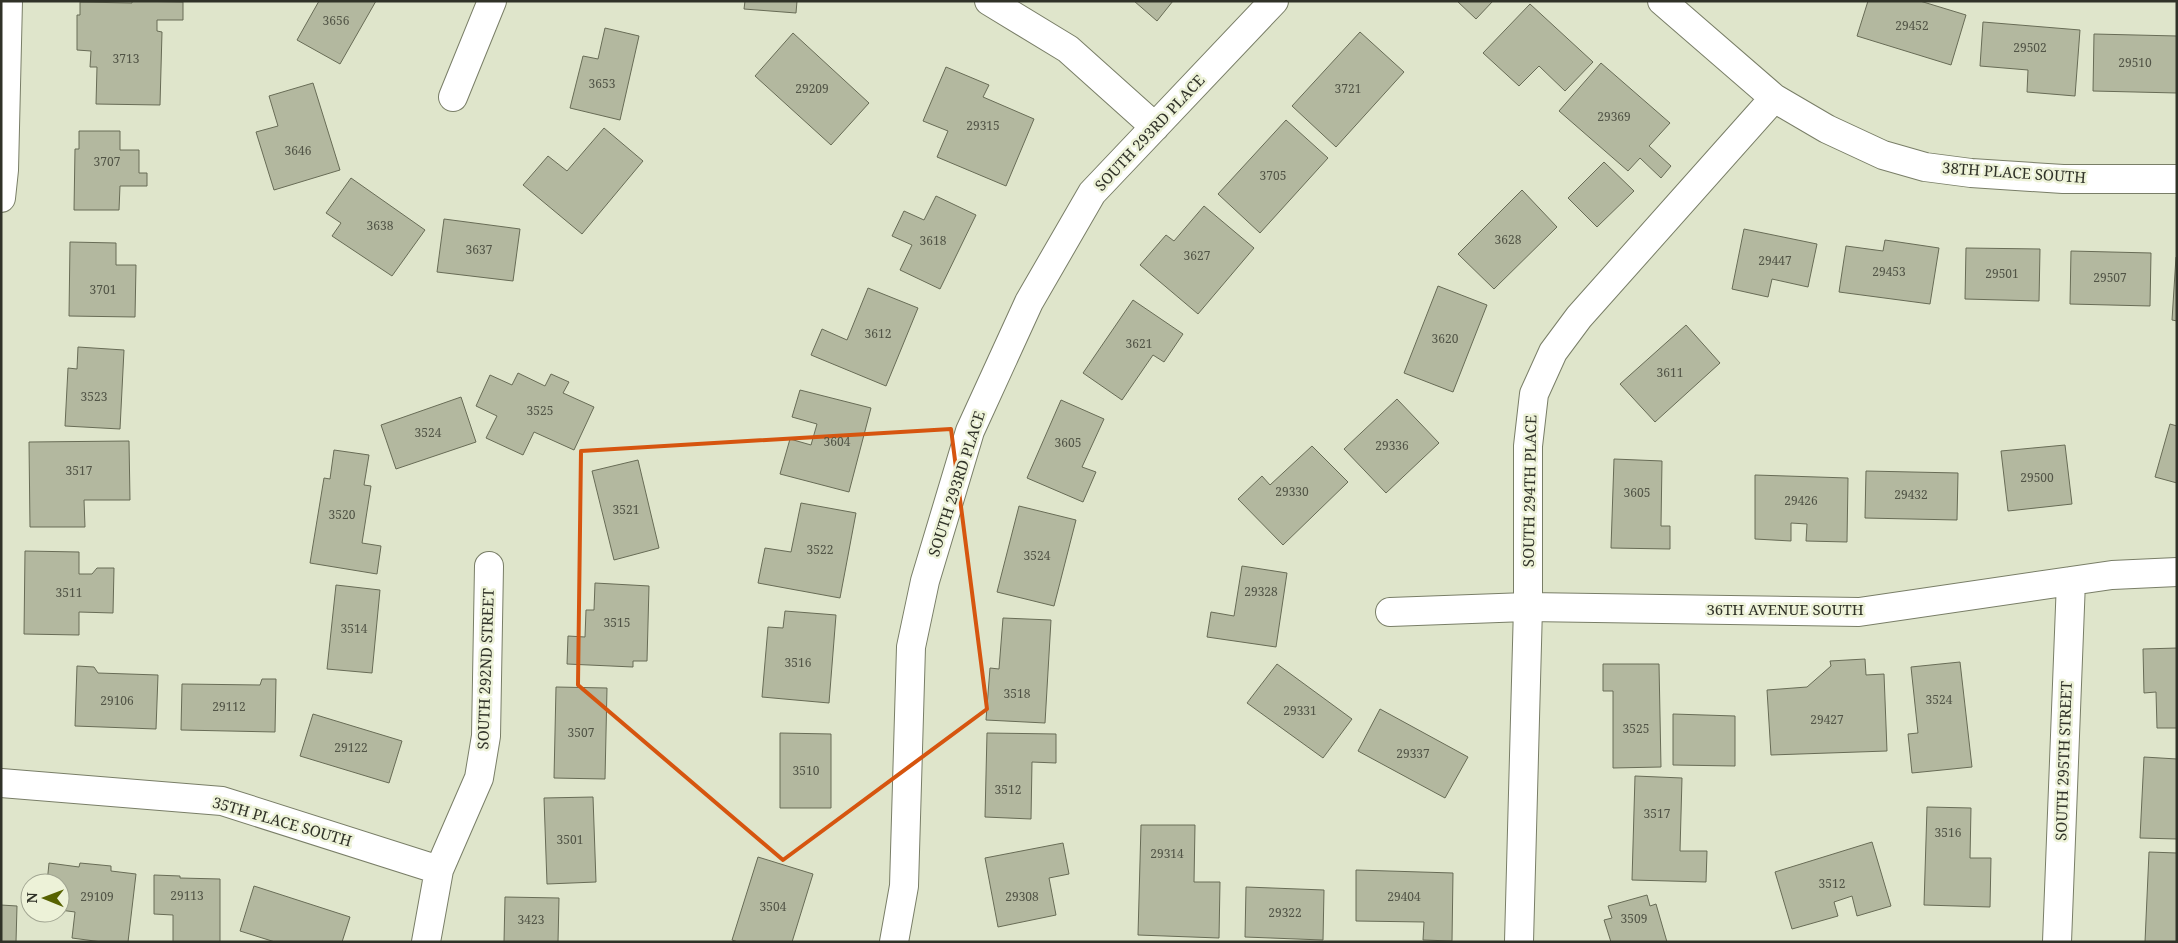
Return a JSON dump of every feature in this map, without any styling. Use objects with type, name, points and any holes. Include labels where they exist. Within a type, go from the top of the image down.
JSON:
[{"type":"street","points":[[1,198],[4,170],[8,1]]},
{"type":"street","points":[[452,97],[492,1]]},
{"type":"street","points":[[989,1],[1068,48],[1155,127]]},
{"type":"street","name":"SOUTH 293RD PLACE","points":[[894,942],[904,886],[911,647],[925,581],[970,431],[1029,302],[1092,193],[1274,1]]},
{"type":"street","name":"38TH PLACE SOUTH","points":[[1662,1],[1774,98],[1827,129],[1883,155],[1925,167],[1971,173],[2063,178],[2177,179]]},
{"type":"street","name":"SOUTH 294TH PLACE","points":[[1519,942],[1528,607],[1528,446],[1534,394],[1553,352],[1579,317],[1774,98]]},
{"type":"street","name":"SOUTH 292ND STREET","points":[[426,942],[439,870],[479,778],[486,736],[489,566]]},
{"type":"street","name":"36TH AVENUE SOUTH","points":[[1390,612],[1528,607],[1858,612],[2112,575],[2177,572]]},
{"type":"street","name":"SOUTH 295TH STREET","points":[[2057,942],[2071,581]]},
{"type":"street","name":"35TH PLACE SOUTH","points":[[1,783],[222,801],[439,870]]},
{"type":"highlighted area","points":[[951,429],[987,709],[783,860],[578,685],[581,451]]},
{"type":"building","points":[[132,1],[183,2],[183,20],[157,20],[157,31],[162,32],[160,105],[96,104],[97,67],[90,67],[91,51],[77,50],[77,15],[80,15],[80,2],[132,3]]},
{"type":"building","points":[[319,1],[376,1],[340,64],[297,40]]},
{"type":"building","points":[[745,1],[797,1],[796,13],[744,9]]},
{"type":"building","points":[[1134,1],[1173,1],[1157,21]]},
{"type":"building","points":[[1457,1],[1493,1],[1476,19]]},
{"type":"building","points":[[1868,1],[1920,1],[1966,15],[1951,65],[1857,36]]},
{"type":"building","points":[[1530,4],[1593,62],[1565,91],[1539,66],[1519,86],[1483,53]]},
{"type":"building","points":[[1983,22],[2080,30],[2075,96],[2027,92],[2028,70],[1980,66]]},
{"type":"building","points":[[605,28],[639,36],[620,120],[570,108],[583,56],[598,59]]},
{"type":"building","points":[[1360,32],[1404,72],[1336,147],[1292,106]]},
{"type":"building","points":[[793,33],[869,103],[831,145],[755,76]]},
{"type":"building","points":[[2094,34],[2177,36],[2177,93],[2093,91]]},
{"type":"building","points":[[1601,63],[1670,123],[1649,146],[1671,166],[1661,178],[1640,158],[1628,171],[1559,111]]},
{"type":"building","points":[[946,67],[989,85],[983,97],[1034,119],[1006,186],[937,157],[948,131],[923,121]]},
{"type":"building","points":[[313,83],[340,170],[274,190],[256,132],[278,126],[269,96]]},
{"type":"building","points":[[1286,120],[1328,158],[1260,233],[1218,194]]},
{"type":"building","points":[[604,128],[643,161],[582,234],[523,185],[548,156],[567,171]]},
{"type":"building","points":[[79,131],[120,131],[120,150],[139,150],[139,173],[147,173],[147,186],[120,186],[119,210],[74,210],[75,149],[79,149]]},
{"type":"building","points":[[1604,162],[1634,191],[1597,227],[1568,198]]},
{"type":"building","points":[[351,178],[425,230],[392,276],[332,236],[341,223],[326,213]]},
{"type":"building","points":[[1522,190],[1557,227],[1494,289],[1458,254]]},
{"type":"building","points":[[936,196],[976,215],[940,289],[900,270],[912,245],[892,236],[904,211],[924,220]]},
{"type":"building","points":[[1204,206],[1254,248],[1198,314],[1140,265],[1166,235],[1174,241]]},
{"type":"building","points":[[444,219],[520,229],[513,281],[437,272]]},
{"type":"building","points":[[1744,229],[1817,244],[1808,287],[1772,279],[1768,297],[1732,289]]},
{"type":"building","points":[[1885,240],[1939,248],[1930,304],[1839,292],[1846,246],[1883,251]]},
{"type":"building","points":[[70,242],[116,243],[116,265],[136,265],[135,317],[69,316]]},
{"type":"building","points":[[1966,248],[2040,249],[2039,301],[1965,299]]},
{"type":"building","points":[[2071,251],[2151,253],[2150,306],[2070,304]]},
{"type":"building","points":[[2177,257],[2177,321],[2172,320]]},
{"type":"building","points":[[1438,286],[1487,305],[1453,392],[1404,373]]},
{"type":"building","points":[[868,288],[918,308],[886,386],[811,355],[822,329],[847,340]]},
{"type":"building","points":[[1133,300],[1183,334],[1164,362],[1153,355],[1122,400],[1083,373]]},
{"type":"building","points":[[1686,325],[1720,363],[1655,422],[1620,384]]},
{"type":"building","points":[[78,347],[124,350],[120,429],[65,426],[68,368],[77,369]]},
{"type":"building","points":[[518,373],[545,386],[551,374],[569,382],[563,393],[594,407],[574,450],[534,432],[523,455],[486,438],[497,416],[476,406],[490,375],[512,385]]},
{"type":"building","points":[[800,390],[871,408],[849,492],[780,474],[790,439],[811,445],[817,424],[792,417]]},
{"type":"building","points":[[461,397],[476,442],[396,469],[381,425]]},
{"type":"building","points":[[1397,399],[1439,443],[1386,493],[1344,449]]},
{"type":"building","points":[[1061,400],[1104,419],[1082,467],[1096,472],[1083,502],[1027,478]]},
{"type":"building","points":[[2170,424],[2177,426],[2177,483],[2155,477]]},
{"type":"building","points":[[129,441],[130,500],[84,500],[85,527],[30,527],[29,442]]},
{"type":"building","points":[[2065,445],[2072,504],[2008,511],[2001,451]]},
{"type":"building","points":[[1312,446],[1348,482],[1283,545],[1238,499],[1262,476],[1270,485]]},
{"type":"building","points":[[334,450],[369,455],[364,485],[371,486],[362,543],[381,546],[377,574],[310,563],[324,478],[330,479]]},
{"type":"building","points":[[1614,459],[1662,461],[1661,526],[1670,526],[1670,549],[1611,548]]},
{"type":"building","points":[[638,460],[659,548],[614,560],[592,471]]},
{"type":"building","points":[[1866,471],[1958,473],[1957,520],[1865,518]]},
{"type":"building","points":[[1755,475],[1848,478],[1847,542],[1806,541],[1807,524],[1791,523],[1791,541],[1755,539]]},
{"type":"building","points":[[801,503],[856,513],[840,598],[758,583],[765,548],[791,552]]},
{"type":"building","points":[[1019,506],[1076,520],[1054,606],[997,592]]},
{"type":"building","points":[[25,551],[79,552],[79,574],[92,574],[97,568],[114,568],[113,613],[79,612],[79,635],[24,634]]},
{"type":"building","points":[[1242,566],[1287,573],[1276,647],[1207,637],[1211,612],[1234,616]]},
{"type":"building","points":[[595,583],[649,586],[647,661],[633,661],[633,667],[567,664],[568,636],[585,637],[586,610],[594,610]]},
{"type":"building","points":[[336,585],[380,590],[372,673],[327,669]]},
{"type":"building","points":[[785,611],[836,615],[829,703],[762,697],[768,627],[783,628]]},
{"type":"building","points":[[1003,618],[1051,620],[1045,723],[986,720],[990,668],[999,669]]},
{"type":"building","points":[[2177,648],[2177,728],[2157,728],[2156,692],[2144,693],[2143,649]]},
{"type":"building","points":[[1865,659],[1866,675],[1884,674],[1887,751],[1771,755],[1767,690],[1807,687],[1831,666],[1830,661]]},
{"type":"building","points":[[1960,662],[1972,767],[1912,773],[1908,734],[1918,733],[1911,667]]},
{"type":"building","points":[[1277,664],[1352,719],[1323,758],[1247,703]]},
{"type":"building","points":[[1603,664],[1659,664],[1661,767],[1613,768],[1613,691],[1603,691]]},
{"type":"building","points":[[77,666],[94,667],[98,673],[158,675],[156,729],[75,726]]},
{"type":"building","points":[[262,679],[276,679],[275,732],[181,730],[182,684],[260,685]]},
{"type":"building","points":[[556,687],[607,688],[605,779],[554,778]]},
{"type":"building","points":[[1380,709],[1468,757],[1445,798],[1358,751]]},
{"type":"building","points":[[313,714],[402,741],[389,783],[300,756]]},
{"type":"building","points":[[1673,714],[1735,716],[1735,766],[1673,765]]},
{"type":"building","points":[[780,733],[831,734],[831,808],[780,808]]},
{"type":"building","points":[[987,733],[1056,734],[1056,763],[1032,762],[1031,819],[985,817]]},
{"type":"building","points":[[2144,757],[2177,759],[2177,839],[2140,838]]},
{"type":"building","points":[[1635,776],[1682,778],[1680,851],[1707,851],[1706,882],[1632,880]]},
{"type":"building","points":[[593,797],[596,882],[547,884],[544,798]]},
{"type":"building","points":[[1927,807],[1971,808],[1970,858],[1991,858],[1990,907],[1924,905]]},
{"type":"building","points":[[1141,825],[1195,825],[1194,882],[1220,882],[1219,938],[1138,935]]},
{"type":"building","points":[[1872,842],[1891,906],[1857,916],[1852,896],[1834,902],[1838,916],[1792,929],[1775,872]]},
{"type":"building","points":[[1063,843],[1069,874],[1049,878],[1056,915],[998,927],[985,858]]},
{"type":"building","points":[[2149,852],[2177,853],[2177,942],[2145,942]]},
{"type":"building","points":[[758,857],[813,874],[792,942],[738,942],[732,940]]},
{"type":"building","points":[[49,863],[79,867],[80,863],[111,866],[111,871],[136,874],[128,942],[102,942],[72,938],[75,912],[70,911],[70,873],[48,873]]},
{"type":"building","points":[[1356,870],[1453,873],[1452,941],[1423,940],[1424,922],[1356,921]]},
{"type":"building","points":[[154,875],[220,879],[220,942],[173,942],[173,915],[154,914]]},
{"type":"building","points":[[254,886],[350,917],[342,942],[275,942],[240,931]]},
{"type":"building","points":[[1246,887],[1324,890],[1323,940],[1245,937]]},
{"type":"building","points":[[1647,895],[1650,906],[1656,904],[1667,942],[1611,942],[1604,920],[1612,918],[1608,906]]},
{"type":"building","points":[[505,897],[559,898],[558,942],[504,942]]},
{"type":"building","points":[[1,905],[17,906],[16,942],[1,942]]}]
